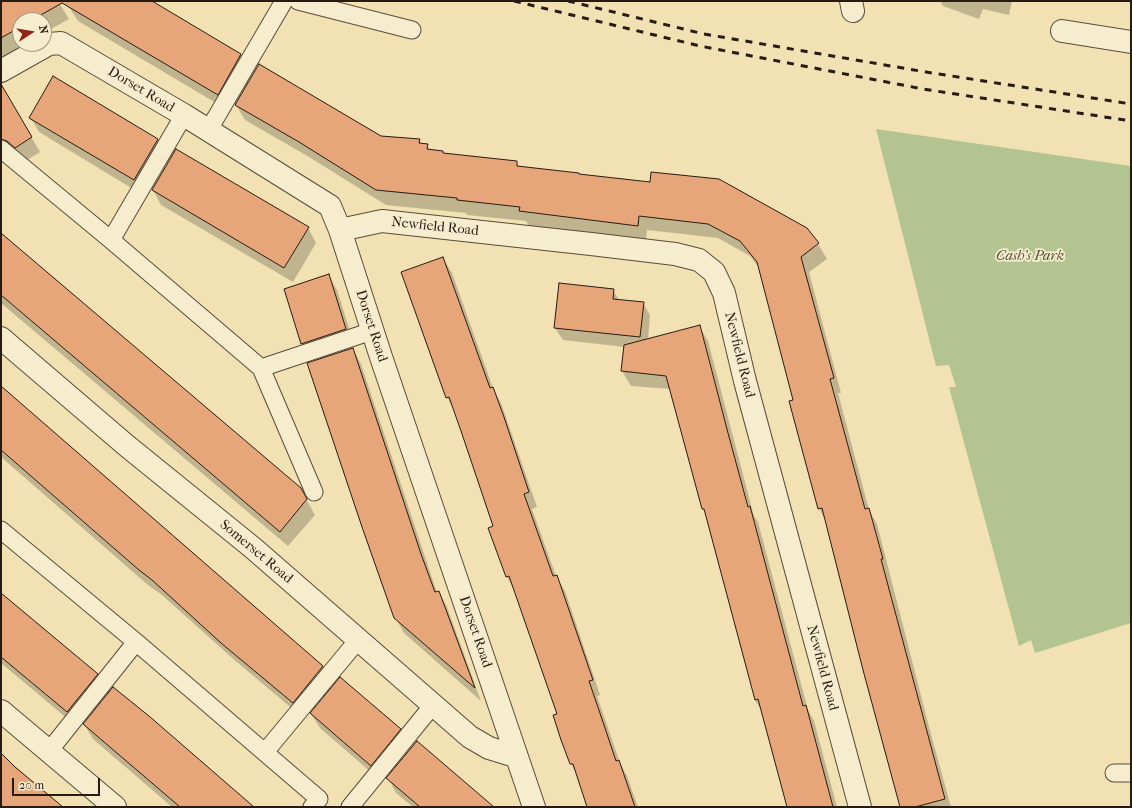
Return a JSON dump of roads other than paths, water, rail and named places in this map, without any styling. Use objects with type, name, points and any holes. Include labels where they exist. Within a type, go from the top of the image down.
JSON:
[{"type":"street","points":[[1062,31],[1131,42]]},
{"type":"street","name":"Dorset Road","points":[[1,71],[49,44],[61,43],[184,115],[330,206],[340,230],[372,331],[534,807]]},
{"type":"street","name":"Newfield Road","points":[[340,230],[382,222],[591,244],[675,254],[699,260],[714,272],[724,293],[745,381],[860,807]]},
{"type":"street","name":"Somerset Road","points":[[1,338],[127,446],[253,548],[470,737],[489,748],[516,756]]},
{"type":"street","points":[[1,711],[115,807]]},
{"type":"lane","points":[[208,131],[284,1]]},
{"type":"lane","points":[[298,1],[412,30]]},
{"type":"lane","points":[[111,240],[184,115]]},
{"type":"lane","points":[[1,149],[111,240],[261,368],[314,492]]},
{"type":"lane","points":[[261,368],[372,331]]},
{"type":"lane","points":[[1,530],[265,752],[320,804]]},
{"type":"lane","points":[[265,752],[358,640]]},
{"type":"lane","points":[[49,751],[136,642]]},
{"type":"lane","points":[[350,807],[433,705]]},
{"type":"railway","points":[[514,1],[700,46],[923,89],[1131,121]]},
{"type":"railway","points":[[568,1],[704,34],[926,72],[1131,104]]},
{"type":"park label","name":"Cash's Park","points":[[1030,257]]}]
